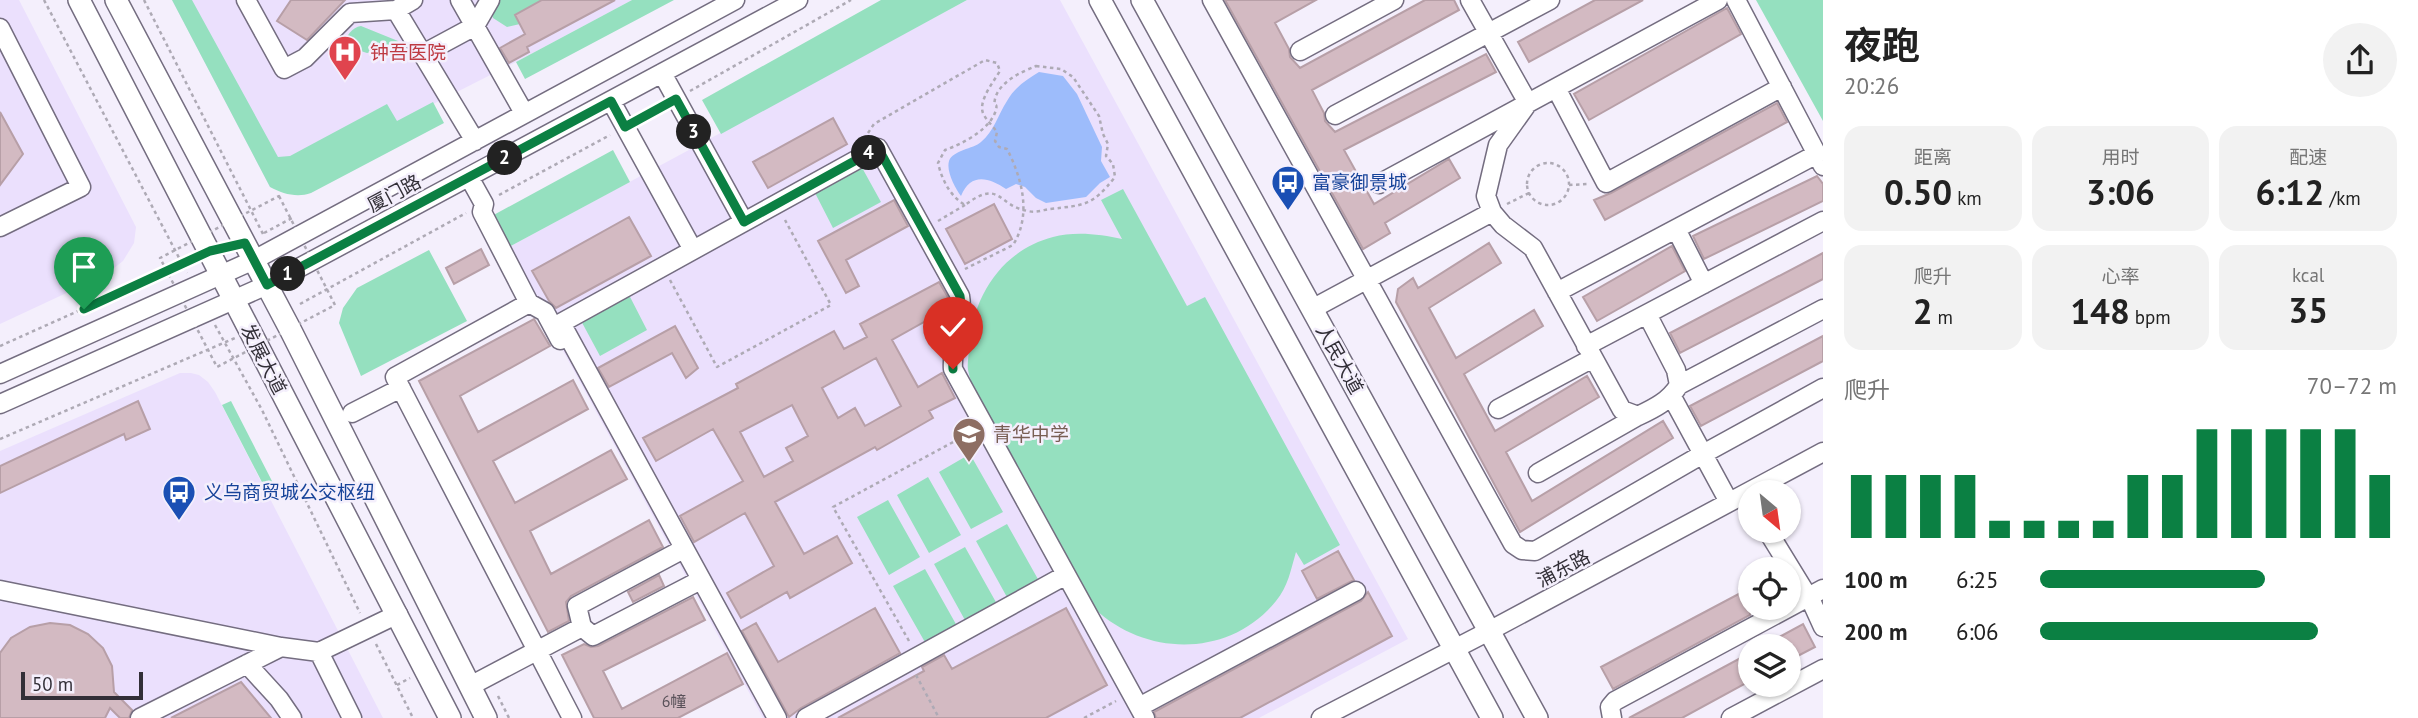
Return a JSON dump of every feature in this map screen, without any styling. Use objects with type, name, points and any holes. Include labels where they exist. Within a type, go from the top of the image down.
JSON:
[{"type":"main road","name":"发展大道","points":[[79,0],[450,718]]},
{"type":"main road","name":"发展大道","points":[[116,0],[250,251],[486,718]]},
{"type":"main road","name":"人民大道","points":[[1100,0],[1492,718]]},
{"type":"main road","name":"人民大道","points":[[1142,0],[1537,718]]},
{"type":"street","points":[[246,0],[284,69],[305,58],[350,13],[396,10],[413,0]]},
{"type":"street","points":[[460,0],[524,113]]},
{"type":"street","points":[[423,54],[475,26],[490,0]]},
{"type":"street","name":"厦门路","points":[[0,404],[267,285],[798,0]]},
{"type":"street","points":[[1212,0],[1513,544],[1522,550],[1535,551],[1823,388]]},
{"type":"street","points":[[1300,51],[1394,0]]},
{"type":"street","points":[[1470,0],[1528,103]]},
{"type":"street","points":[[1335,115],[1550,0]]},
{"type":"street","points":[[1379,184],[1718,0]]},
{"type":"street","points":[[1557,292],[1676,229],[1820,160],[1736,0]]},
{"type":"street","name":"厦门路","points":[[0,374],[222,274],[250,251],[475,141],[726,2]]},
{"type":"street","points":[[396,10],[475,141]]},
{"type":"street","points":[[0,28],[81,187],[0,227]]},
{"type":"street","points":[[662,74],[744,222]]},
{"type":"street","points":[[1556,88],[1606,183],[1782,87]]},
{"type":"street","points":[[611,101],[693,250]]},
{"type":"street","points":[[1528,103],[1498,145],[1486,196],[1492,212],[1503,225],[1533,248],[1622,410],[1637,416]]},
{"type":"street","points":[[778,718],[561,323],[878,148],[960,296],[962,307],[952,355],[953,369],[1138,706],[1356,591]]},
{"type":"street","points":[[469,177],[484,204],[481,212],[529,303],[545,312],[766,718]]},
{"type":"street","points":[[1312,309],[1492,212]]},
{"type":"street","points":[[1498,409],[1647,314],[1823,221]]},
{"type":"street","points":[[1676,229],[1704,284]]},
{"type":"street","points":[[529,303],[395,377],[572,718]]},
{"type":"street","points":[[1538,473],[1654,409],[1675,391],[1823,309]]},
{"type":"street","points":[[1647,314],[1676,370],[1675,391],[1703,454],[1738,495]]},
{"type":"street","points":[[352,413],[401,388]]},
{"type":"street","name":"浦东路","points":[[1774,480],[1823,452]]},
{"type":"street","name":"浦东路","points":[[1321,718],[1738,501]]},
{"type":"street","points":[[1778,543],[1816,593],[1823,628]]},
{"type":"street","points":[[676,553],[577,606],[582,627],[593,636],[693,584]]},
{"type":"street","points":[[806,718],[1066,575]]},
{"type":"street","points":[[0,590],[281,647],[319,652],[398,614]]},
{"type":"street","points":[[1612,718],[1610,707],[1615,701],[1816,593]]},
{"type":"street","points":[[470,686],[582,627]]},
{"type":"street","points":[[140,718],[281,647]]},
{"type":"street","points":[[319,652],[352,718]]},
{"type":"street","points":[[247,664],[279,699],[292,718]]},
{"type":"street","points":[[1731,718],[1823,669]]},
{"type":"path","points":[[44,0],[194,286]]},
{"type":"path","points":[[282,314],[676,99],[851,0]]},
{"type":"path","points":[[865,140],[874,124],[985,61],[997,63],[999,71],[982,107],[983,114],[997,132],[995,141],[999,147],[1007,149],[1017,169],[1017,178],[1022,183],[1020,191],[1024,203],[1017,238],[1013,245],[950,277]]},
{"type":"path","points":[[923,229],[965,205],[981,193],[995,194],[1030,212],[1081,206],[1091,202],[1104,190],[1115,177],[1113,164],[1106,156],[1108,144],[1102,134],[1099,116],[1073,77],[1061,69],[1036,66],[1008,81],[995,99],[996,109],[990,122],[960,145],[945,150],[938,163],[942,177],[957,200],[965,205]]},
{"type":"path","points":[[1554,164],[1565,172],[1568,178],[1567,191],[1559,202],[1545,205],[1533,199],[1529,193],[1527,180],[1534,168],[1540,165],[1554,164]]},
{"type":"path","points":[[1492,212],[1529,193]]},
{"type":"path","points":[[663,267],[717,367],[831,305],[776,204]]},
{"type":"path","points":[[250,251],[302,213]]},
{"type":"path","points":[[0,346],[210,251]]},
{"type":"path","points":[[209,313],[261,410],[414,718]]},
{"type":"path","points":[[0,439],[249,331]]},
{"type":"path","points":[[939,718],[913,659],[833,507],[984,425]]},
{"type":"path","points":[[1084,718],[1138,706]]},
{"type":"shaded area","points":[[0,0],[19,0],[136,227],[134,243],[123,261],[105,275],[0,324]]},
{"type":"shaded area","name":"钟吾医院","points":[[172,0],[632,0],[270,187]]},
{"type":"shaded area","name":"青华中学","points":[[967,0],[1060,0],[1408,639],[1259,718],[763,718],[507,248]]},
{"type":"shaded area","points":[[180,373],[199,375],[215,392],[383,718],[0,718],[0,451]]},
{"type":"green space","points":[[172,0],[192,0],[278,157],[290,156],[387,104],[397,121],[433,102],[444,123],[311,193],[295,195],[270,187]]},
{"type":"green space","points":[[498,0],[542,0],[515,15],[520,24],[507,27],[492,15]]},
{"type":"green space","points":[[632,0],[674,0],[525,79],[516,62]]},
{"type":"green space","points":[[881,0],[967,0],[721,134],[702,100]]},
{"type":"green space","points":[[1756,0],[1823,0],[1823,121]]},
{"type":"green space","points":[[361,26],[398,41],[400,46],[367,53],[345,46],[349,33]]},
{"type":"green space","points":[[613,150],[630,182],[507,248],[490,217]]},
{"type":"green space","points":[[860,164],[881,202],[833,228],[813,189]]},
{"type":"green space","points":[[1123,189],[1187,306],[1205,297],[1340,545],[1304,565],[1296,552],[1286,584],[1276,601],[1257,620],[1235,633],[1212,641],[1163,643],[1138,636],[1116,625],[1095,609],[974,390],[968,370],[971,329],[983,294],[993,278],[1019,253],[1035,243],[1053,237],[1087,234],[1122,239],[1101,200]]},
{"type":"green space","points":[[429,250],[467,321],[361,376],[339,323],[343,308],[357,288]]},
{"type":"green space","points":[[627,291],[647,330],[600,356],[579,317]]},
{"type":"green space","points":[[231,401],[273,483],[265,488],[222,405]]},
{"type":"green space","points":[[970,454],[1003,512],[971,529],[939,472]]},
{"type":"green space","points":[[928,477],[961,535],[929,553],[897,495]]},
{"type":"green space","points":[[888,500],[920,557],[889,575],[857,517]]},
{"type":"green space","points":[[1007,524],[1039,581],[1008,599],[976,541]]},
{"type":"green space","points":[[965,547],[997,604],[966,622],[934,564]]},
{"type":"green space","points":[[925,569],[957,626],[926,644],[893,586]]},
{"type":"water","points":[[1039,72],[1063,76],[1077,94],[1102,147],[1101,161],[1110,177],[1086,197],[1046,203],[1025,187],[1016,184],[1006,189],[981,179],[970,183],[961,196],[950,174],[948,165],[951,157],[985,138],[1013,92]]},
{"type":"building","points":[[291,0],[345,0],[307,40],[277,21]]},
{"type":"building","points":[[542,0],[615,0],[527,47],[529,52],[509,63],[500,48],[525,34],[515,15]]},
{"type":"building","points":[[1225,0],[1316,0],[1275,23],[1289,49],[1290,57],[1300,68],[1425,0],[1454,0],[1459,10],[1312,90],[1324,113],[1325,121],[1335,132],[1486,54],[1496,72],[1344,150],[1374,204],[1449,159],[1460,178],[1385,223],[1390,233],[1363,249]]},
{"type":"building","points":[[1595,0],[1643,0],[1529,62],[1518,42]]},
{"type":"building","points":[[1727,8],[1741,34],[1589,120],[1574,94]]},
{"type":"building","points":[[1777,103],[1787,122],[1605,220],[1594,200]]},
{"type":"building","points":[[0,112],[23,154],[0,185]]},
{"type":"building","points":[[833,118],[847,144],[768,188],[753,162]]},
{"type":"building","points":[[1817,176],[1823,184],[1823,201],[1704,259],[1693,236]]},
{"type":"building","points":[[894,200],[908,226],[846,260],[859,286],[846,293],[818,241]]},
{"type":"building","points":[[994,204],[1012,239],[965,264],[946,229]]},
{"type":"building","points":[[629,217],[651,256],[556,308],[532,271]]},
{"type":"building","points":[[1489,243],[1501,263],[1429,308],[1456,358],[1534,310],[1543,326],[1464,374],[1495,431],[1587,376],[1599,397],[1506,452],[1532,501],[1663,421],[1673,438],[1520,532],[1396,302],[1398,289],[1413,278],[1418,288]]},
{"type":"building","points":[[1672,246],[1685,271],[1597,321],[1583,297]]},
{"type":"building","points":[[481,249],[489,265],[454,284],[446,268]]},
{"type":"building","points":[[1823,253],[1823,279],[1680,353],[1670,333]]},
{"type":"building","points":[[939,282],[949,299],[949,308],[892,340],[918,387],[942,373],[955,398],[929,411],[933,418],[775,502],[804,554],[837,536],[852,563],[790,598],[787,592],[741,618],[727,593],[774,566],[745,513],[694,542],[680,516],[743,481],[713,429],[656,461],[643,438],[738,388],[736,384],[834,331],[844,349],[867,337],[860,324]],"holes":[[[876,358],[901,406],[865,426],[855,408],[838,418],[822,388]],[[792,405],[808,436],[786,448],[793,461],[764,477],[740,432]]]},
{"type":"building","points":[[534,319],[550,346],[460,396],[478,432],[573,380],[588,409],[493,461],[515,503],[611,450],[627,479],[530,531],[551,574],[649,520],[663,547],[571,596],[566,602],[569,621],[548,632],[419,381]]},
{"type":"building","points":[[675,326],[698,368],[686,378],[672,353],[609,387],[598,368]]},
{"type":"building","points":[[1823,336],[1823,361],[1701,426],[1690,406]]},
{"type":"building","points":[[138,401],[150,429],[126,440],[124,434],[0,493],[0,466]]},
{"type":"building","points":[[1338,551],[1354,580],[1317,599],[1302,571]]},
{"type":"building","points":[[659,575],[664,586],[633,602],[628,592]]},
{"type":"building","points":[[1368,592],[1392,636],[1240,718],[1156,718],[1154,712],[1361,601]]},
{"type":"building","points":[[1738,594],[1738,620],[1741,620],[1613,689],[1601,667]]},
{"type":"building","points":[[693,597],[705,620],[603,671],[622,709],[727,653],[743,684],[678,718],[594,718],[562,655],[584,644],[598,646]]},
{"type":"building","points":[[875,608],[900,653],[789,717],[742,631],[756,623],[778,662]]},
{"type":"building","points":[[1066,608],[1107,685],[1046,718],[838,718],[924,671],[922,667],[944,655],[952,669]]},
{"type":"building","points":[[50,623],[70,625],[88,634],[103,648],[112,666],[114,692],[132,710],[129,718],[120,718],[110,708],[105,718],[0,718],[0,653],[11,638],[30,627]]},
{"type":"building","points":[[1803,624],[1815,647],[1801,654],[1801,634],[1785,634]]},
{"type":"building","points":[[1738,659],[1738,688],[1682,718],[1629,718]]},
{"type":"building","points":[[241,682],[271,718],[171,718]]},
{"type":"place","name":"钟吾医院","points":[[345,82]]},
{"type":"place","name":"富豪御景城","points":[[1288,212]]},
{"type":"place","name":"青华中学","points":[[969,464]]},
{"type":"place","name":"义乌商贸城公交枢纽","points":[[179,522]]},
{"type":"route","points":[[84,309],[210,251],[245,243],[267,285],[611,101],[625,127],[676,99],[744,222],[878,148],[960,296],[962,307],[952,355],[953,369]]}]
